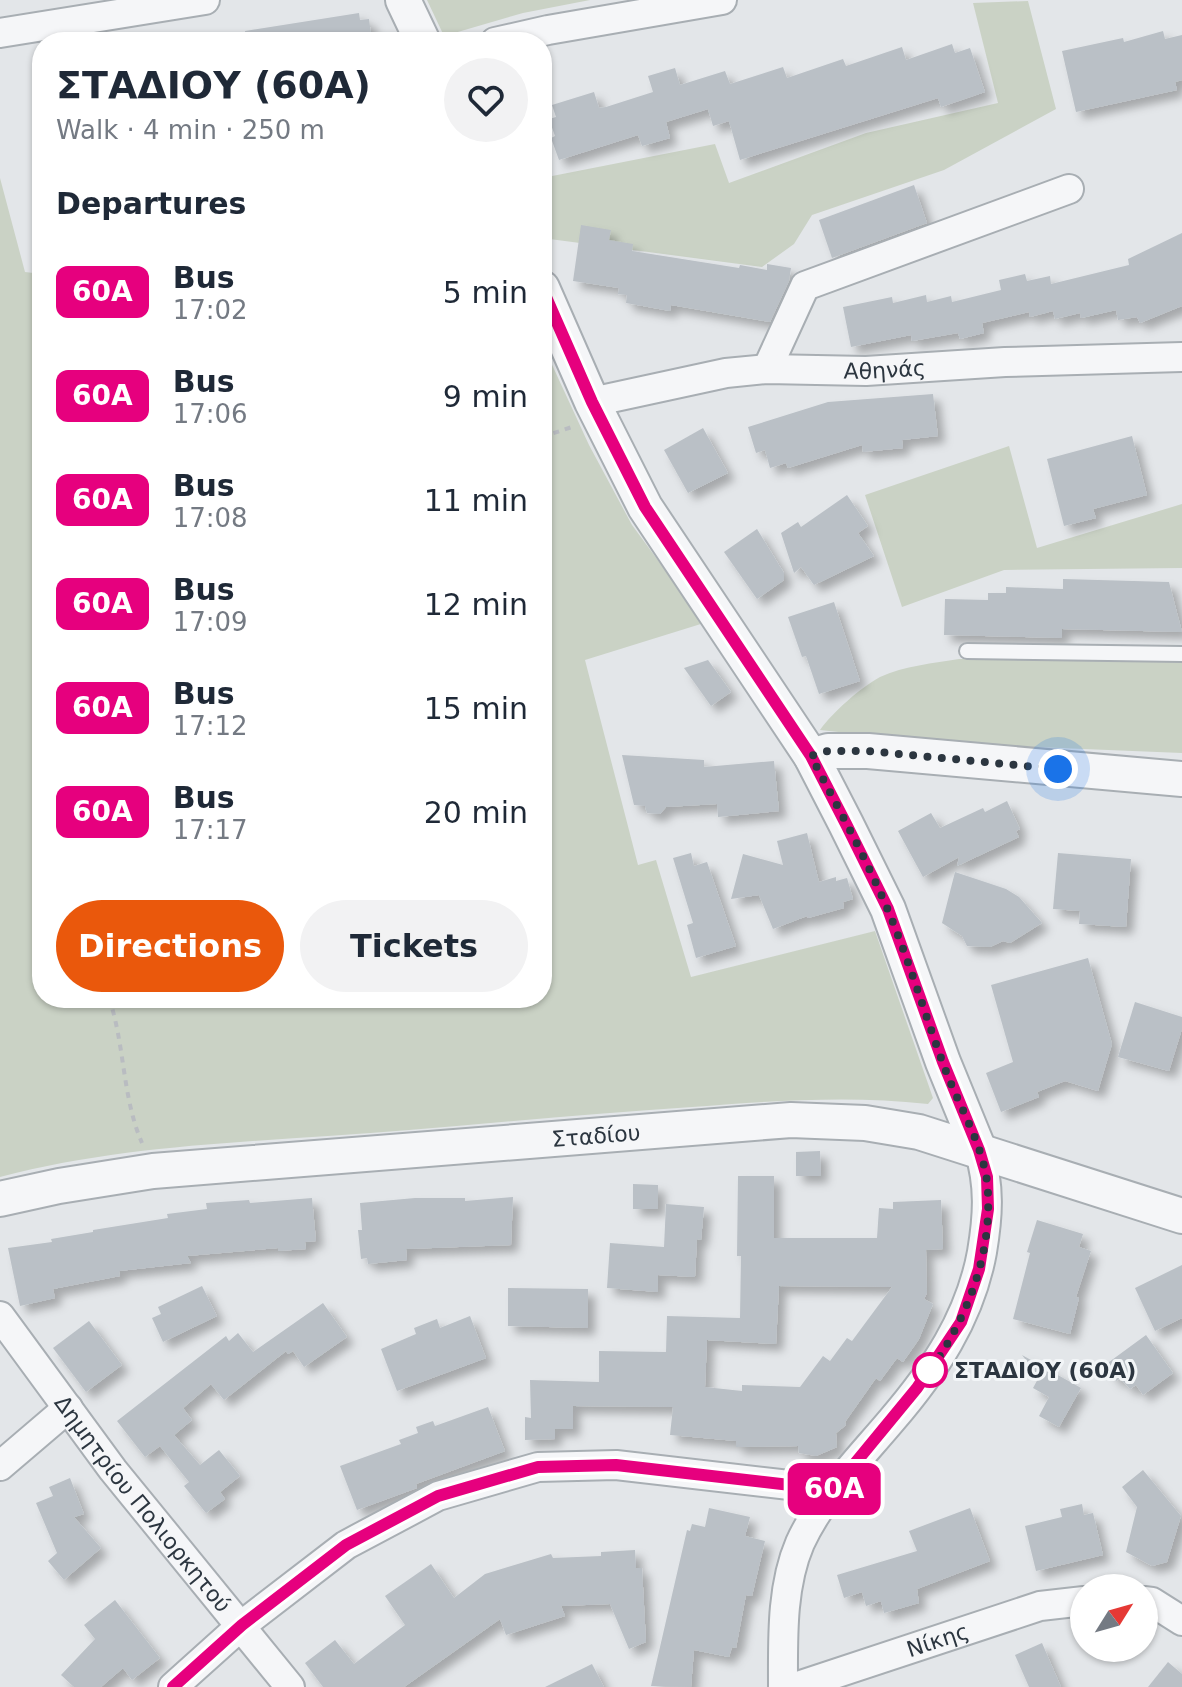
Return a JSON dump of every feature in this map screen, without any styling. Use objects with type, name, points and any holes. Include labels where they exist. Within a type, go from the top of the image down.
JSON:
[{"type":"street","points":[[0,33],[205,0]]},
{"type":"street","points":[[403,0],[418,32]]},
{"type":"street","points":[[539,32],[722,0]]},
{"type":"street","points":[[767,369],[805,286],[1069,189]]},
{"type":"street","points":[[552,311],[592,402],[645,507],[811,756],[888,909],[987,1177],[988,1209],[979,1269],[966,1311],[950,1341],[917,1388],[833,1490],[805,1534],[793,1565],[784,1624],[783,1687]]},
{"type":"street","name":"Αθηνάς","points":[[592,402],[726,373],[767,369],[866,371],[1005,362],[1182,357]]},
{"type":"street","points":[[811,756],[828,751],[868,751],[1182,779]]},
{"type":"street","name":"Σταδίου","points":[[0,1199],[153,1171],[791,1120],[889,1126],[938,1136],[1181,1211]]},
{"type":"street","name":"Δημητρίου Πολιορκητού","points":[[0,1316],[137,1500],[290,1687]]},
{"type":"street","points":[[0,1466],[68,1408]]},
{"type":"street","points":[[173,1687],[242,1625],[346,1545],[438,1496],[538,1467],[616,1465],[833,1490]]},
{"type":"street","name":"Νίκης","points":[[795,1687],[1040,1606],[1070,1603]]},
{"type":"street","points":[[1158,1606],[1182,1621]]},
{"type":"lane","points":[[967,651],[1182,654]]},
{"type":"path","points":[[112,1008],[125,1085],[138,1134],[153,1171]]},
{"type":"shaded area","points":[[427,0],[590,0],[523,13],[458,32],[442,32]]},
{"type":"shaded area","points":[[1028,1],[1056,109],[944,170],[812,215],[794,244],[762,267],[552,239],[552,176],[715,144],[729,183],[866,133],[998,103],[973,3]]},
{"type":"shaded area","points":[[0,178],[25,272],[32,273],[32,1008],[552,1008],[552,365],[589,445],[632,525],[704,623],[585,660],[638,865],[656,860],[691,977],[875,931],[933,1098],[928,1104],[839,1099],[781,1101],[203,1145],[50,1165],[0,1177]]},
{"type":"shaded area","points":[[1009,446],[1037,548],[1182,504],[1182,568],[1004,570],[902,607],[865,495]]},
{"type":"shaded area","points":[[959,659],[1182,661],[1182,753],[940,743],[820,730],[847,701],[880,677]]},
{"type":"building","points":[[359,13],[360,20],[369,19],[371,32],[245,32]]},
{"type":"building","points":[[1163,31],[1165,39],[1182,35],[1182,80],[1175,82],[1177,90],[1076,112],[1062,51],[1123,38],[1124,42]]},
{"type":"building","points":[[952,44],[955,53],[970,48],[985,92],[941,107],[938,98],[740,160],[729,121],[713,126],[708,109],[666,122],[670,138],[642,146],[638,135],[559,160],[552,141],[555,136],[552,118],[556,117],[552,105],[594,92],[599,108],[606,107],[653,92],[648,76],[675,68],[680,85],[725,71],[730,84],[783,67],[787,78],[843,59],[846,66],[902,47],[906,60]]},
{"type":"building","points":[[914,185],[927,223],[832,258],[819,220]]},
{"type":"building","points":[[581,225],[611,230],[609,240],[633,244],[632,251],[739,268],[740,265],[767,270],[767,264],[791,268],[789,281],[770,322],[671,305],[670,311],[626,303],[627,295],[618,294],[619,288],[573,281]]},
{"type":"building","points":[[1182,233],[1182,306],[1140,323],[1137,317],[1118,320],[1116,310],[1081,318],[1080,313],[1055,319],[1053,311],[1030,317],[1029,312],[982,323],[984,333],[960,339],[958,333],[912,341],[911,335],[851,347],[843,307],[892,297],[893,303],[926,295],[927,302],[951,296],[952,302],[1001,290],[999,280],[1025,274],[1027,281],[1050,276],[1051,284],[1129,265],[1128,259]]},
{"type":"building","points":[[933,394],[938,436],[902,440],[903,448],[863,452],[862,445],[788,468],[786,463],[770,468],[765,450],[756,453],[748,427],[828,402]]},
{"type":"building","points":[[703,428],[728,473],[688,493],[664,450]]},
{"type":"building","points":[[1132,436],[1147,495],[1093,509],[1096,518],[1064,526],[1047,459]]},
{"type":"building","points":[[847,495],[868,526],[858,533],[874,556],[814,585],[801,567],[794,573],[781,533],[798,522],[801,527]]},
{"type":"building","points":[[757,529],[784,573],[784,580],[757,599],[724,552]]},
{"type":"building","points":[[1063,579],[1169,582],[1182,632],[1062,629],[1062,638],[944,635],[945,599],[988,600],[988,593],[1006,593],[1006,587],[1063,589]]},
{"type":"building","points":[[834,602],[860,681],[819,694],[788,617]]},
{"type":"building","points":[[708,660],[731,692],[711,706],[684,668]]},
{"type":"building","points":[[622,755],[704,760],[704,767],[774,761],[779,811],[718,817],[717,804],[666,807],[660,814],[647,813],[645,806],[634,805]]},
{"type":"building","points":[[1007,801],[1020,829],[1016,831],[1019,837],[957,866],[959,857],[923,877],[898,831],[931,813],[940,828],[983,808],[985,812]]},
{"type":"building","points":[[807,833],[819,882],[836,877],[836,881],[847,878],[853,899],[843,902],[844,908],[807,916],[773,929],[759,895],[731,899],[743,854],[783,865],[777,841]]},
{"type":"building","points":[[691,853],[694,866],[707,862],[736,946],[696,958],[687,925],[693,923],[673,858]]},
{"type":"building","points":[[1058,853],[1131,859],[1126,927],[1079,924],[1080,911],[1053,909]]},
{"type":"building","points":[[955,872],[1006,889],[1019,897],[1042,923],[1010,943],[1003,941],[990,947],[967,946],[962,936],[942,923]]},
{"type":"building","points":[[1088,958],[1112,1044],[1098,1091],[1065,1081],[1037,1092],[1039,1097],[1001,1112],[986,1073],[1013,1062],[991,985]]},
{"type":"building","points":[[1135,1002],[1182,1017],[1182,1029],[1169,1071],[1118,1057]]},
{"type":"building","points":[[820,1151],[821,1176],[796,1176],[796,1152]]},
{"type":"building","points":[[738,1176],[774,1176],[774,1238],[877,1238],[879,1208],[893,1209],[893,1202],[941,1200],[943,1249],[926,1250],[927,1293],[924,1299],[933,1304],[919,1339],[903,1362],[897,1358],[880,1381],[876,1378],[845,1422],[846,1425],[836,1433],[837,1447],[816,1456],[799,1453],[798,1446],[736,1447],[736,1441],[670,1435],[673,1407],[573,1406],[573,1429],[555,1429],[555,1439],[525,1440],[525,1417],[531,1418],[530,1380],[599,1382],[599,1351],[666,1352],[667,1316],[740,1318],[741,1256],[737,1256]],"holes":[[[779,1286],[892,1287],[852,1341],[847,1338],[830,1361],[823,1356],[800,1387],[742,1385],[742,1391],[705,1387],[707,1340],[776,1344]]]},
{"type":"building","points":[[633,1184],[658,1185],[658,1209],[633,1209]]},
{"type":"building","points":[[513,1197],[511,1245],[406,1249],[407,1260],[368,1264],[367,1258],[361,1259],[358,1230],[362,1230],[360,1203],[415,1198],[465,1198],[465,1201]]},
{"type":"building","points":[[312,1198],[316,1241],[305,1242],[306,1249],[278,1251],[278,1248],[187,1256],[191,1263],[119,1271],[120,1276],[53,1289],[55,1298],[20,1306],[8,1248],[168,1218],[167,1214],[207,1209],[206,1203]]},
{"type":"building","points":[[666,1204],[704,1207],[701,1240],[697,1239],[695,1277],[658,1275],[658,1292],[607,1288],[610,1243],[664,1247]]},
{"type":"building","points":[[1037,1220],[1083,1234],[1079,1247],[1091,1251],[1076,1297],[1079,1298],[1070,1334],[1013,1319]]},
{"type":"building","points":[[1182,1265],[1182,1318],[1155,1331],[1135,1288]]},
{"type":"building","points":[[202,1286],[217,1316],[163,1342],[152,1318],[161,1314],[158,1307]]},
{"type":"building","points":[[508,1288],[588,1289],[588,1328],[508,1326]]},
{"type":"building","points":[[323,1303],[347,1337],[304,1367],[293,1351],[288,1354],[286,1351],[224,1400],[211,1384],[183,1408],[192,1420],[174,1435],[200,1465],[219,1450],[240,1476],[220,1492],[225,1499],[206,1513],[184,1486],[189,1482],[160,1446],[145,1457],[117,1421],[226,1336],[229,1341],[238,1333],[253,1352]]},
{"type":"building","points":[[470,1316],[486,1358],[397,1391],[381,1349],[416,1334],[414,1328],[437,1319],[440,1328]]},
{"type":"building","points":[[89,1321],[122,1365],[86,1392],[53,1348]]},
{"type":"building","points":[[1146,1335],[1173,1373],[1143,1395],[1136,1385],[1130,1389],[1120,1378],[1116,1381],[1105,1365]]},
{"type":"building","points":[[1022,1355],[1081,1388],[1059,1427],[1039,1416],[1049,1397],[1033,1388],[1039,1377]]},
{"type":"building","points":[[488,1407],[505,1451],[357,1510],[340,1466],[401,1444],[399,1440],[418,1433],[416,1427],[433,1421],[435,1426]]},
{"type":"building","points":[[1143,1470],[1181,1516],[1167,1562],[1152,1566],[1126,1552],[1137,1507],[1122,1487]]},
{"type":"building","points":[[70,1478],[84,1514],[74,1517],[101,1548],[64,1580],[48,1561],[57,1553],[36,1503],[53,1496],[49,1487]]},
{"type":"building","points":[[1082,1504],[1084,1515],[1093,1513],[1103,1555],[1036,1571],[1025,1526],[1062,1517],[1060,1509]]},
{"type":"building","points":[[709,1508],[750,1517],[745,1536],[765,1541],[752,1596],[746,1595],[736,1648],[732,1647],[729,1657],[694,1650],[691,1687],[651,1686],[687,1530],[690,1531],[692,1524],[705,1527]]},
{"type":"building","points":[[970,1508],[990,1561],[917,1589],[919,1603],[884,1613],[881,1601],[866,1606],[862,1592],[844,1598],[837,1575],[917,1551],[909,1531]]},
{"type":"building","points":[[635,1550],[636,1568],[642,1568],[646,1642],[629,1649],[610,1604],[561,1606],[565,1616],[506,1635],[500,1619],[404,1687],[323,1687],[305,1663],[335,1640],[354,1664],[405,1625],[385,1596],[431,1564],[454,1598],[485,1574],[551,1554],[553,1558],[601,1556],[601,1552]]},
{"type":"building","points":[[115,1600],[160,1658],[132,1680],[123,1668],[101,1687],[74,1687],[61,1675],[95,1639],[84,1625]]},
{"type":"building","points":[[1042,1643],[1061,1687],[1029,1687],[1015,1655]]},
{"type":"building","points":[[1168,1662],[1182,1674],[1182,1687],[1148,1687]]},
{"type":"building","points":[[592,1664],[604,1687],[545,1687]]},
{"type":"bus line","name":"60Α","points":[[173,1687],[242,1625],[346,1545],[438,1496],[538,1467],[616,1465],[833,1490],[936,1362],[961,1322],[974,1288],[987,1221],[987,1177],[888,909],[811,756],[645,507],[592,402],[552,311]]},
{"type":"place","name":"ΣΤΑΔΙΟΥ (60A)","points":[[930,1370]]},
{"type":"route","points":[[930,1370],[927,1375],[961,1322],[974,1288],[987,1221],[987,1177],[888,909],[811,756],[828,751],[868,751],[1058,769]]}]
